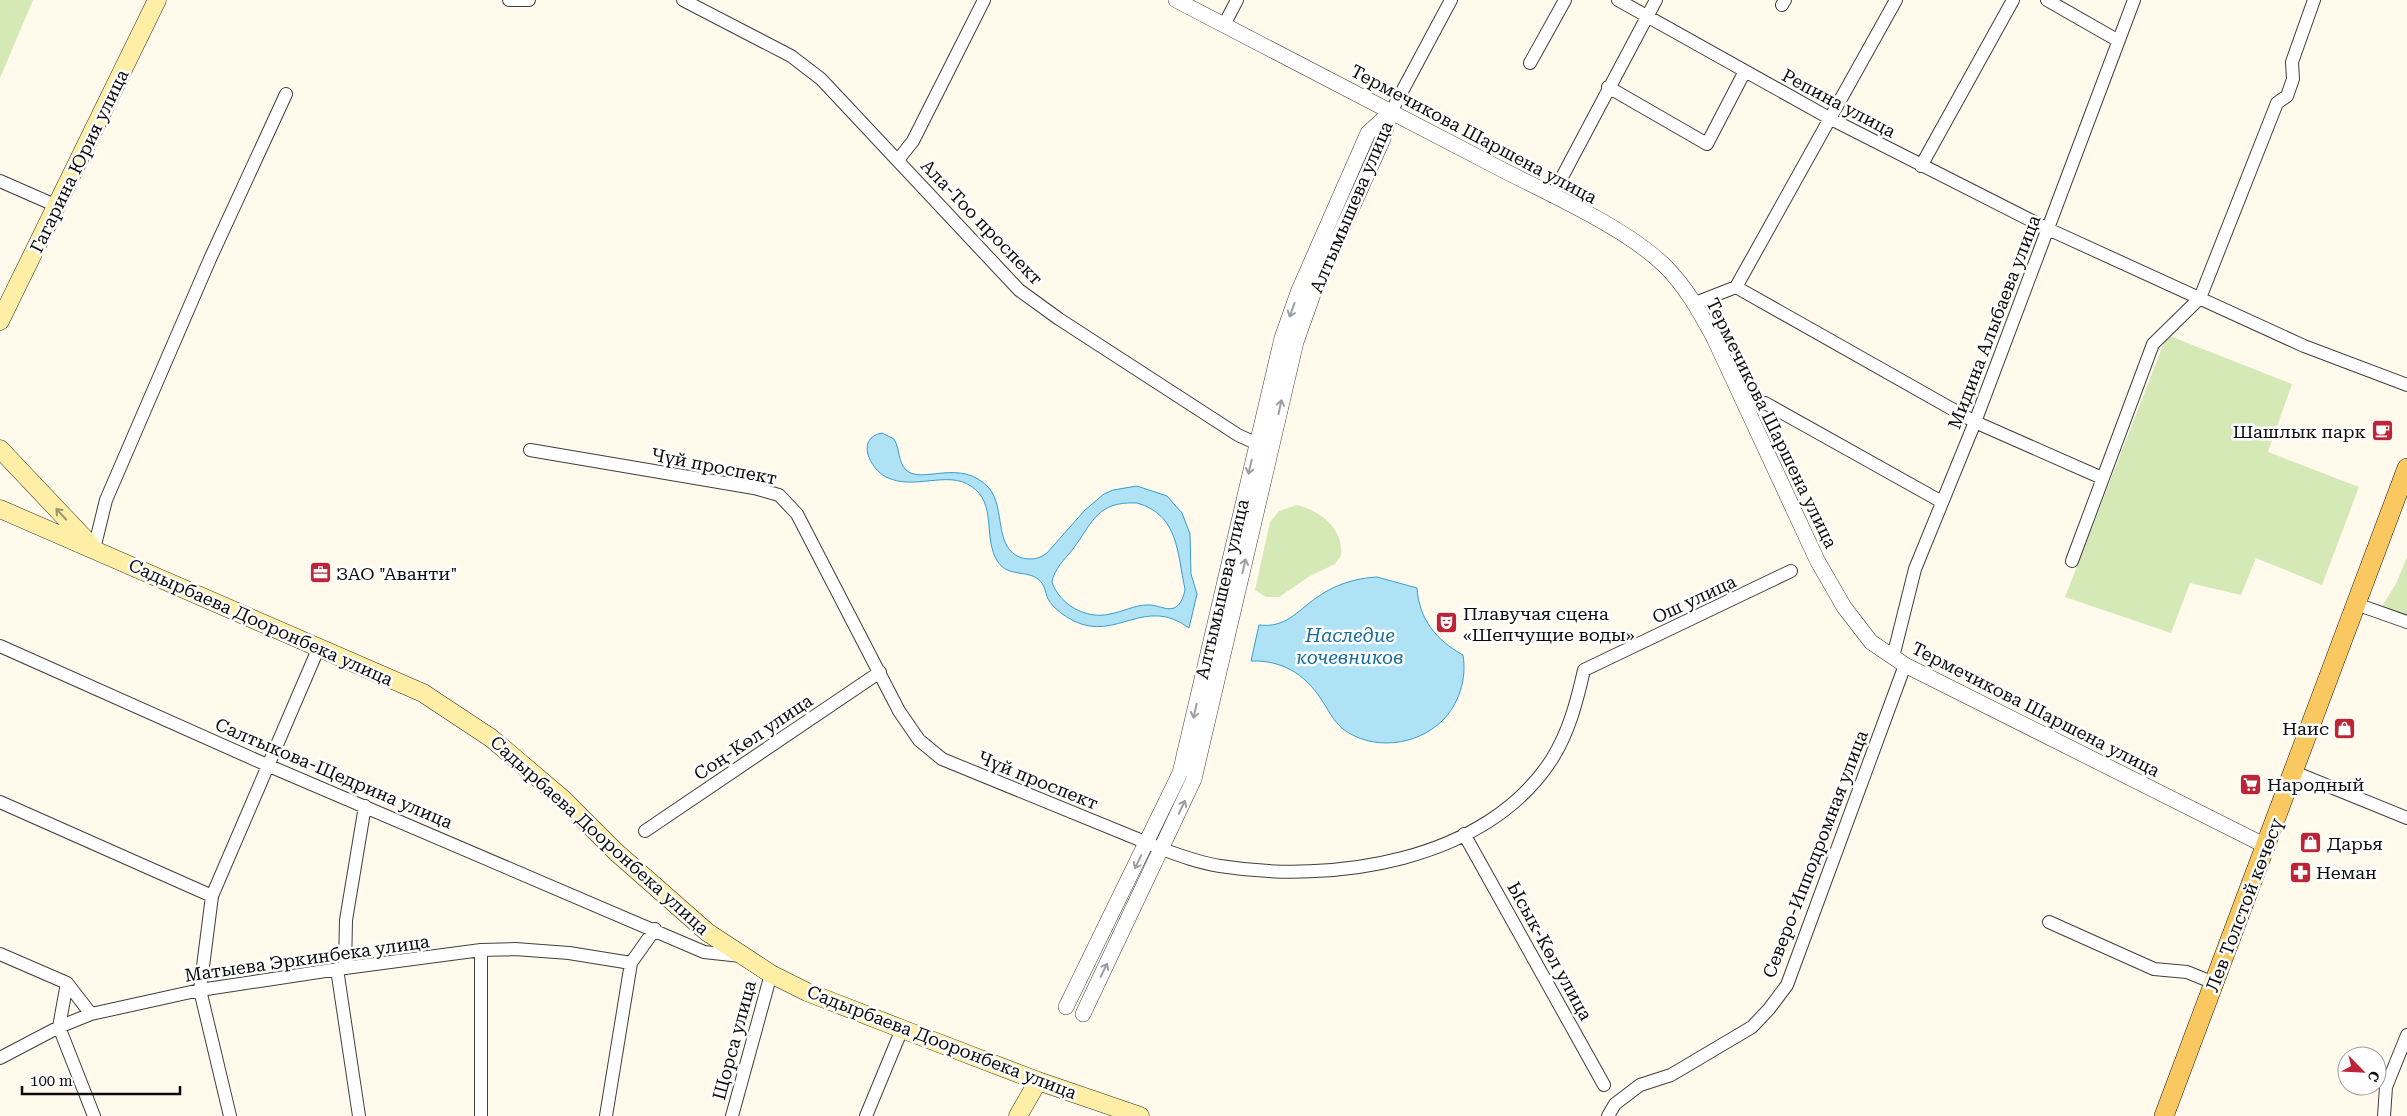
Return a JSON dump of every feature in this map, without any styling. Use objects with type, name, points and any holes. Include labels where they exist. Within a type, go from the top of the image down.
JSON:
[{"type":"main road","name":"Гагарина Юрия улица","points":[[0,321],[156,0]]},
{"type":"main road","name":"Садырбаева Дооронбека улица","points":[[0,449],[94,549]]},
{"type":"main road","points":[[0,461],[0,466]]},
{"type":"main road","name":"Лев Толстой көчөсү","points":[[2164,1116],[2356,604],[2401,502],[2407,468]]},
{"type":"main road","name":"Садырбаева Дооронбека улица","points":[[0,509],[424,693],[491,738],[563,799],[657,890],[707,932],[771,974],[808,992],[902,1029],[1038,1081],[1140,1116]]},
{"type":"main road","points":[[1018,1116],[1038,1081]]},
{"type":"street","points":[[509,0],[529,0]]},
{"type":"street","name":"Ала-Тоо проспект","points":[[684,0],[770,45],[821,79],[997,268],[1031,299],[1255,444],[1272,449]]},
{"type":"street","points":[[898,160],[913,141],[984,0]]},
{"type":"street","name":"Термечикова Шаршена улица","points":[[1176,0],[1552,196],[1623,234],[1645,249],[1664,265],[1695,303],[1746,406],[1817,560],[1844,607],[1871,642],[1899,661],[2266,846]]},
{"type":"street","points":[[1224,25],[1237,0]]},
{"type":"street","points":[[1391,112],[1450,0]]},
{"type":"street","points":[[1530,63],[1565,0]]},
{"type":"street","name":"Репина улица","points":[[1618,0],[1831,119],[2048,229],[2304,346],[2407,385]]},
{"type":"street","points":[[1552,196],[1608,87],[1656,0]]},
{"type":"street","points":[[1695,303],[1736,287],[1896,0]]},
{"type":"street","points":[[1921,166],[2012,0]]},
{"type":"street","points":[[2047,0],[2117,40]]},
{"type":"street","name":"Мидина Алыбаева улица","points":[[1899,661],[1915,569],[1975,422],[2117,40],[2134,0]]},
{"type":"street","points":[[2072,561],[2153,344],[2200,298],[2277,103],[2287,96],[2293,79],[2292,62],[2314,0]]},
{"type":"street","points":[[1608,87],[1706,144],[1745,71]]},
{"type":"street","points":[[94,549],[106,500],[210,260],[286,94]]},
{"type":"street","name":"Алтымышева улица","points":[[1066,1007],[1172,792],[1185,754],[1255,444],[1282,338],[1299,290],[1368,133],[1391,112]]},
{"type":"street","name":"Алтымышева улица","points":[[1083,1014],[1194,778],[1296,342],[1313,294],[1383,139],[1391,112]]},
{"type":"street","points":[[0,181],[57,206]]},
{"type":"street","points":[[1736,287],[1975,422],[2102,478]]},
{"type":"street","points":[[1746,406],[1765,404],[1942,502]]},
{"type":"street","name":"Чүй проспект","points":[[530,450],[767,491],[779,495],[797,514],[908,726],[929,750],[942,759],[1147,843],[1218,866],[1268,871],[1316,872],[1375,865],[1433,849],[1464,834],[1494,817],[1516,799],[1552,760],[1564,738],[1573,715],[1584,670]]},
{"type":"street","name":"Ош улица","points":[[1584,670],[1791,572]]},
{"type":"street","points":[[2356,604],[2407,622]]},
{"type":"street","name":"Салтыкова-Щедрина улица","points":[[0,646],[267,765],[655,929],[704,952],[743,957]]},
{"type":"street","points":[[230,1116],[200,990],[212,896],[319,647]]},
{"type":"street","name":"Северо-Ипподромная улица","points":[[1608,1116],[1615,1104],[1640,1084],[1671,1076],[1752,1026],[1769,1009],[1787,984],[1899,661]]},
{"type":"street","name":"Соң-Көл улица","points":[[644,831],[880,672]]},
{"type":"street","points":[[2294,772],[2407,818]]},
{"type":"street","points":[[0,802],[212,896]]},
{"type":"street","points":[[359,1116],[341,969],[346,920],[365,806]]},
{"type":"street","name":"Ысык-Көл улица","points":[[1464,834],[1604,1085]]},
{"type":"street","points":[[2049,922],[2154,969],[2187,972],[2214,983]]},
{"type":"street","points":[[606,1116],[631,963],[655,929]]},
{"type":"street","name":"Матыева Эркинбека улица","points":[[0,1058],[59,1027],[91,1014],[200,990],[481,950],[515,949],[569,953],[631,963]]},
{"type":"street","points":[[481,950],[481,1116]]},
{"type":"street","points":[[0,954],[67,983],[91,1014]]},
{"type":"street","name":"Щорса улица","points":[[732,1116],[771,974]]},
{"type":"street","points":[[67,983],[59,1027],[94,1116]]},
{"type":"street","points":[[866,1116],[902,1029]]},
{"type":"street","points":[[2384,1116],[2386,1088],[2407,1035]]},
{"type":"green space","points":[[0,0],[33,0],[0,78]]},
{"type":"green space","points":[[2167,335],[2292,384],[2268,452],[2359,487],[2322,585],[2256,558],[2241,595],[2190,583],[2171,633],[2065,597]]},
{"type":"green space","points":[[1297,505],[1314,512],[1329,523],[1339,537],[1341,556],[1335,564],[1310,576],[1279,597],[1266,597],[1255,590],[1270,522],[1279,511]]},
{"type":"green space","points":[[2407,557],[2407,618],[2382,606],[2396,584]]},
{"type":"water","points":[[882,433],[894,439],[903,467],[913,474],[966,474],[978,479],[989,488],[994,496],[1003,537],[1007,546],[1013,553],[1022,558],[1041,557],[1047,553],[1085,510],[1104,494],[1113,490],[1137,486],[1167,496],[1182,513],[1190,534],[1191,574],[1197,594],[1189,628],[1173,619],[1158,616],[1144,617],[1104,626],[1089,626],[1067,617],[1050,603],[1038,579],[1007,570],[998,562],[993,553],[987,512],[979,493],[971,486],[952,480],[908,482],[886,477],[875,467],[868,454],[867,447],[869,441],[874,436]],"holes":[[[1124,503],[1137,503],[1161,516],[1169,526],[1174,537],[1185,589],[1179,605],[1171,609],[1142,605],[1115,613],[1092,615],[1067,603],[1056,590],[1052,582],[1053,577],[1060,564],[1073,549],[1091,522],[1104,510]]]},
{"type":"water","name":"Наследие кочевников","points":[[1377,577],[1417,588],[1418,599],[1425,619],[1445,643],[1463,655],[1464,664],[1463,682],[1457,699],[1442,721],[1420,736],[1394,743],[1367,741],[1355,736],[1339,726],[1314,690],[1299,675],[1272,663],[1251,661],[1259,625],[1276,624],[1290,618],[1323,593],[1337,586],[1361,579]]},
{"type":"place","name":"Шашлык парк","points":[[2382,431]]},
{"type":"place","name":"ЗАО \"Аванти\"","points":[[320,573]]},
{"type":"place","name":"Плавучая сцена «Шепчущие воды»","points":[[1447,623]]},
{"type":"place","name":"Наис","points":[[2345,728]]},
{"type":"place","name":"Народный","points":[[2251,784]]},
{"type":"place","name":"Дарья","points":[[2311,843]]},
{"type":"place","name":"Неман","points":[[2300,872]]}]
